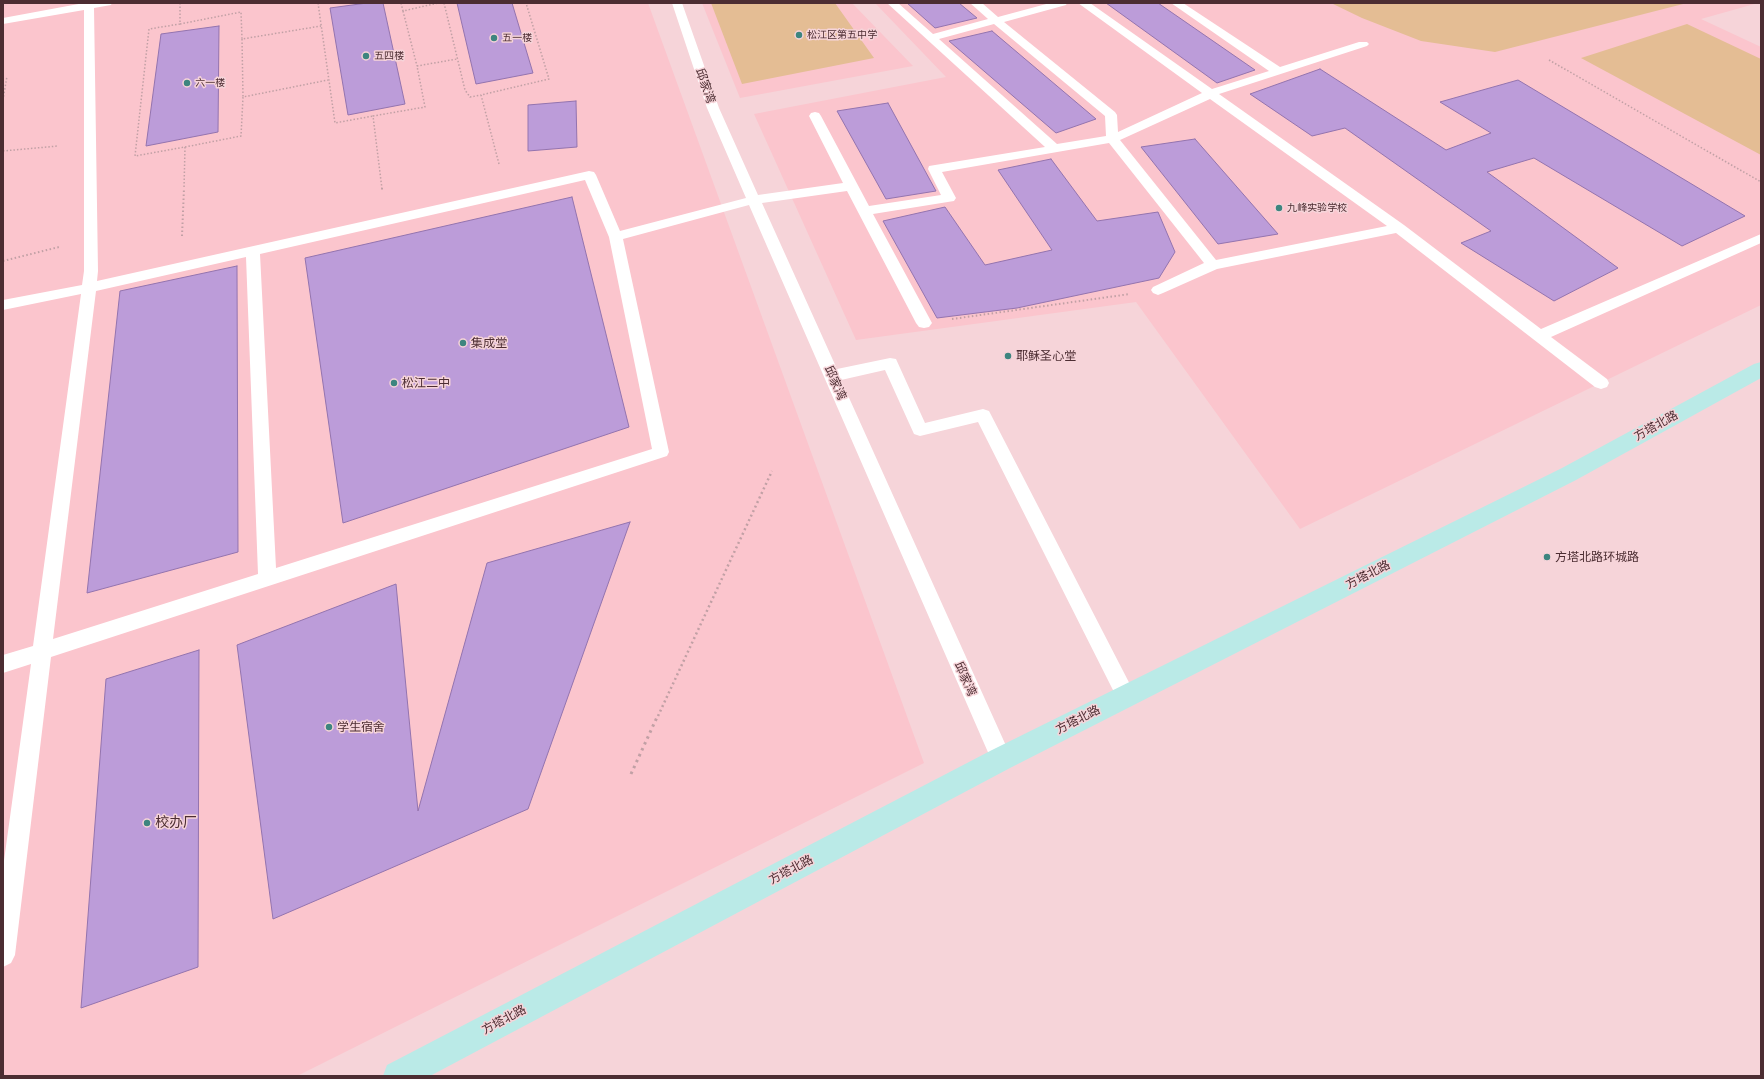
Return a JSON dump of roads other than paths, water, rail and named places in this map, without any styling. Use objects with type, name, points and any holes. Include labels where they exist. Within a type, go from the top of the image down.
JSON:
[{"type":"street","name":"方塔北路","points":[[398,1076],[1001,759],[1569,474],[1761,369]]},
{"type":"lane","points":[[3,21],[107,3]]},
{"type":"lane","name":"邱家湾","points":[[677,3],[713,108],[1001,759]]},
{"type":"lane","points":[[892,3],[1055,149]]},
{"type":"lane","points":[[975,3],[1111,115],[1112,139],[1213,265]]},
{"type":"lane","points":[[931,38],[1062,3]]},
{"type":"lane","points":[[1083,3],[1399,228],[1601,383]]},
{"type":"lane","points":[[1176,3],[1279,72]]},
{"type":"lane","points":[[3,955],[91,271],[89,5]]},
{"type":"lane","points":[[865,211],[949,198],[934,169],[1112,139],[1211,94],[1363,44]]},
{"type":"lane","points":[[815,116],[924,323]]},
{"type":"lane","points":[[3,305],[89,288],[589,175],[616,237],[660,452],[3,664]]},
{"type":"lane","points":[[616,237],[754,200],[851,186],[854,191]]},
{"type":"lane","points":[[1158,290],[1213,265],[1399,228]]},
{"type":"lane","points":[[1540,336],[1761,238]]},
{"type":"lane","points":[[253,251],[267,579]]},
{"type":"lane","points":[[832,376],[890,363],[920,430],[983,415],[1126,696]]},
{"type":"place","name":"松江区第五中学","points":[[799,35]]},
{"type":"place","name":"五一楼","points":[[494,38]]},
{"type":"place","name":"五四楼","points":[[366,56]]},
{"type":"place","name":"六一楼","points":[[187,83]]},
{"type":"place","name":"九峰实验学校","points":[[1279,208]]},
{"type":"place","name":"集成堂","points":[[463,343]]},
{"type":"place","name":"耶稣圣心堂","points":[[1008,356]]},
{"type":"place","name":"松江二中","points":[[394,383]]},
{"type":"place","name":"方塔北路环城路","points":[[1547,557]]},
{"type":"place","name":"学生宿舍","points":[[329,727]]},
{"type":"place","name":"校办厂","points":[[147,823]]}]
